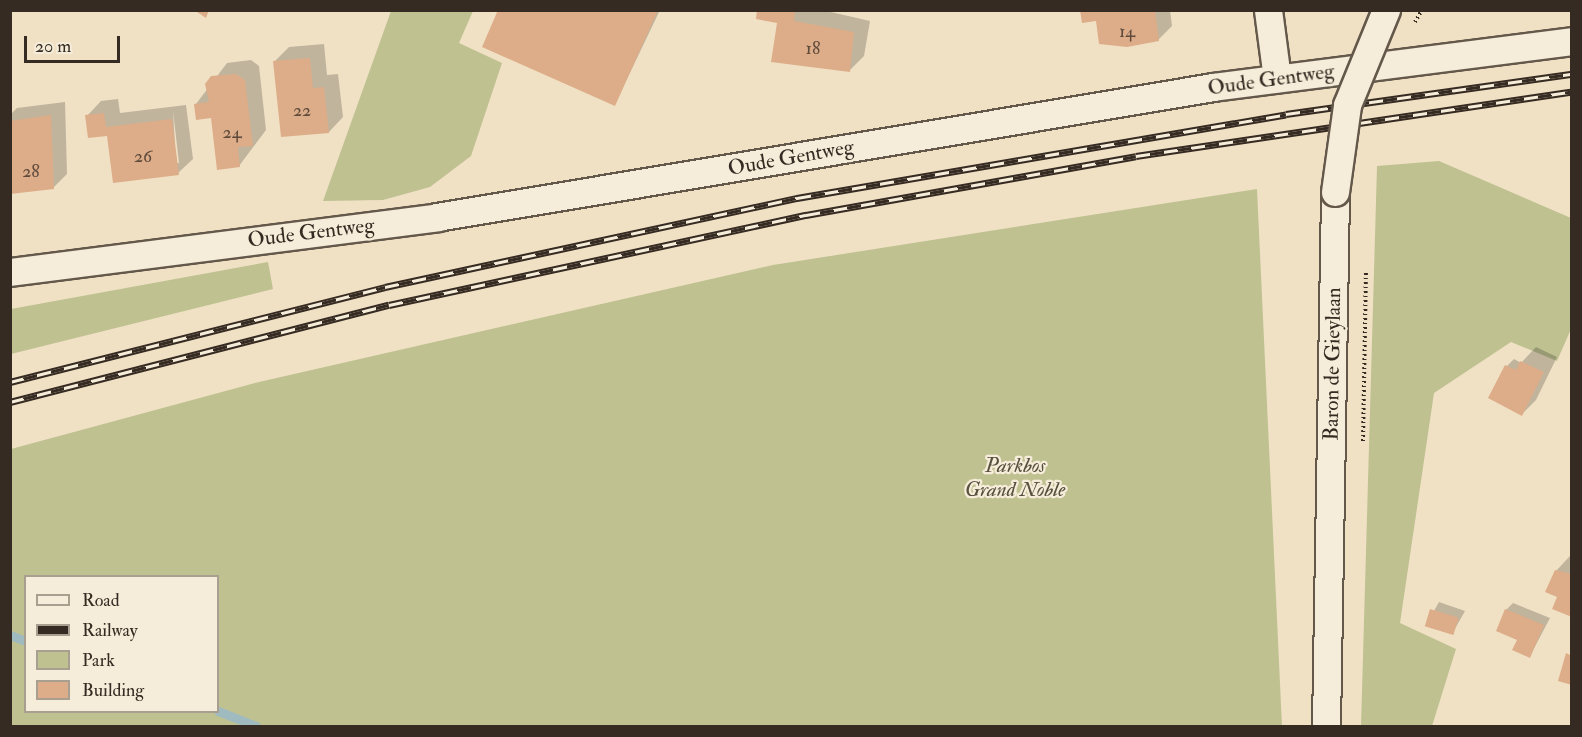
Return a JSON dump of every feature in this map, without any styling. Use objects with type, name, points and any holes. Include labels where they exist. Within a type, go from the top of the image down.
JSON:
[{"type":"street","points":[[1268,10],[1277,78]]},
{"type":"street","name":"Baron de Gieylaan","points":[[1326,726],[1335,192],[1347,105],[1386,10]]},
{"type":"street","name":"Oude Gentweg","points":[[10,272],[437,217],[1277,78],[1572,41]]},
{"type":"path","points":[[1413,27],[1422,10]]},
{"type":"green space","points":[[391,11],[473,11],[459,43],[502,63],[471,156],[430,187],[383,200],[323,201]]},
{"type":"green space","points":[[1439,161],[1571,218],[1571,329],[1557,361],[1511,342],[1434,393],[1400,623],[1456,649],[1432,726],[1361,726],[1377,166]]},
{"type":"green space","name":"Parkbos Grand Noble","points":[[1257,189],[1282,726],[11,726],[11,449],[259,382],[773,265]]},
{"type":"green space","points":[[268,262],[273,289],[11,354],[11,309]]},
{"type":"building","points":[[194,10],[209,10],[206,18]]},
{"type":"building","points":[[498,10],[658,10],[615,106],[482,47]]},
{"type":"building","points":[[757,10],[795,10],[794,21],[854,32],[850,72],[771,62],[777,23],[756,19]]},
{"type":"building","points":[[1080,10],[1155,10],[1159,41],[1127,47],[1099,44],[1096,21],[1082,23]]},
{"type":"building","points":[[310,58],[313,88],[324,87],[329,133],[281,137],[273,61]]},
{"type":"building","points":[[236,74],[245,80],[253,146],[238,147],[240,167],[217,170],[211,118],[196,120],[194,104],[209,102],[205,84],[211,76]]},
{"type":"building","points":[[104,113],[106,127],[172,119],[179,175],[113,183],[107,136],[88,138],[85,115]]},
{"type":"building","points":[[51,115],[54,189],[10,194],[10,121]]},
{"type":"building","points":[[1520,361],[1544,372],[1522,416],[1488,398],[1505,365],[1516,370]]},
{"type":"building","points":[[1555,570],[1572,574],[1572,617],[1552,609],[1557,597],[1545,592]]},
{"type":"building","points":[[1430,609],[1459,618],[1453,635],[1425,626]]},
{"type":"building","points":[[1505,609],[1544,625],[1530,658],[1512,650],[1517,640],[1496,631]]},
{"type":"building","points":[[1566,653],[1572,656],[1572,685],[1558,681]]},
{"type":"waterway","points":[[10,635],[24,640]]},
{"type":"waterway","points":[[219,711],[256,726]]},
{"type":"railway","points":[[10,382],[385,287],[797,198],[1286,114],[1572,74]]},
{"type":"railway","points":[[10,402],[389,305],[806,215],[1136,156],[1572,92]]}]
